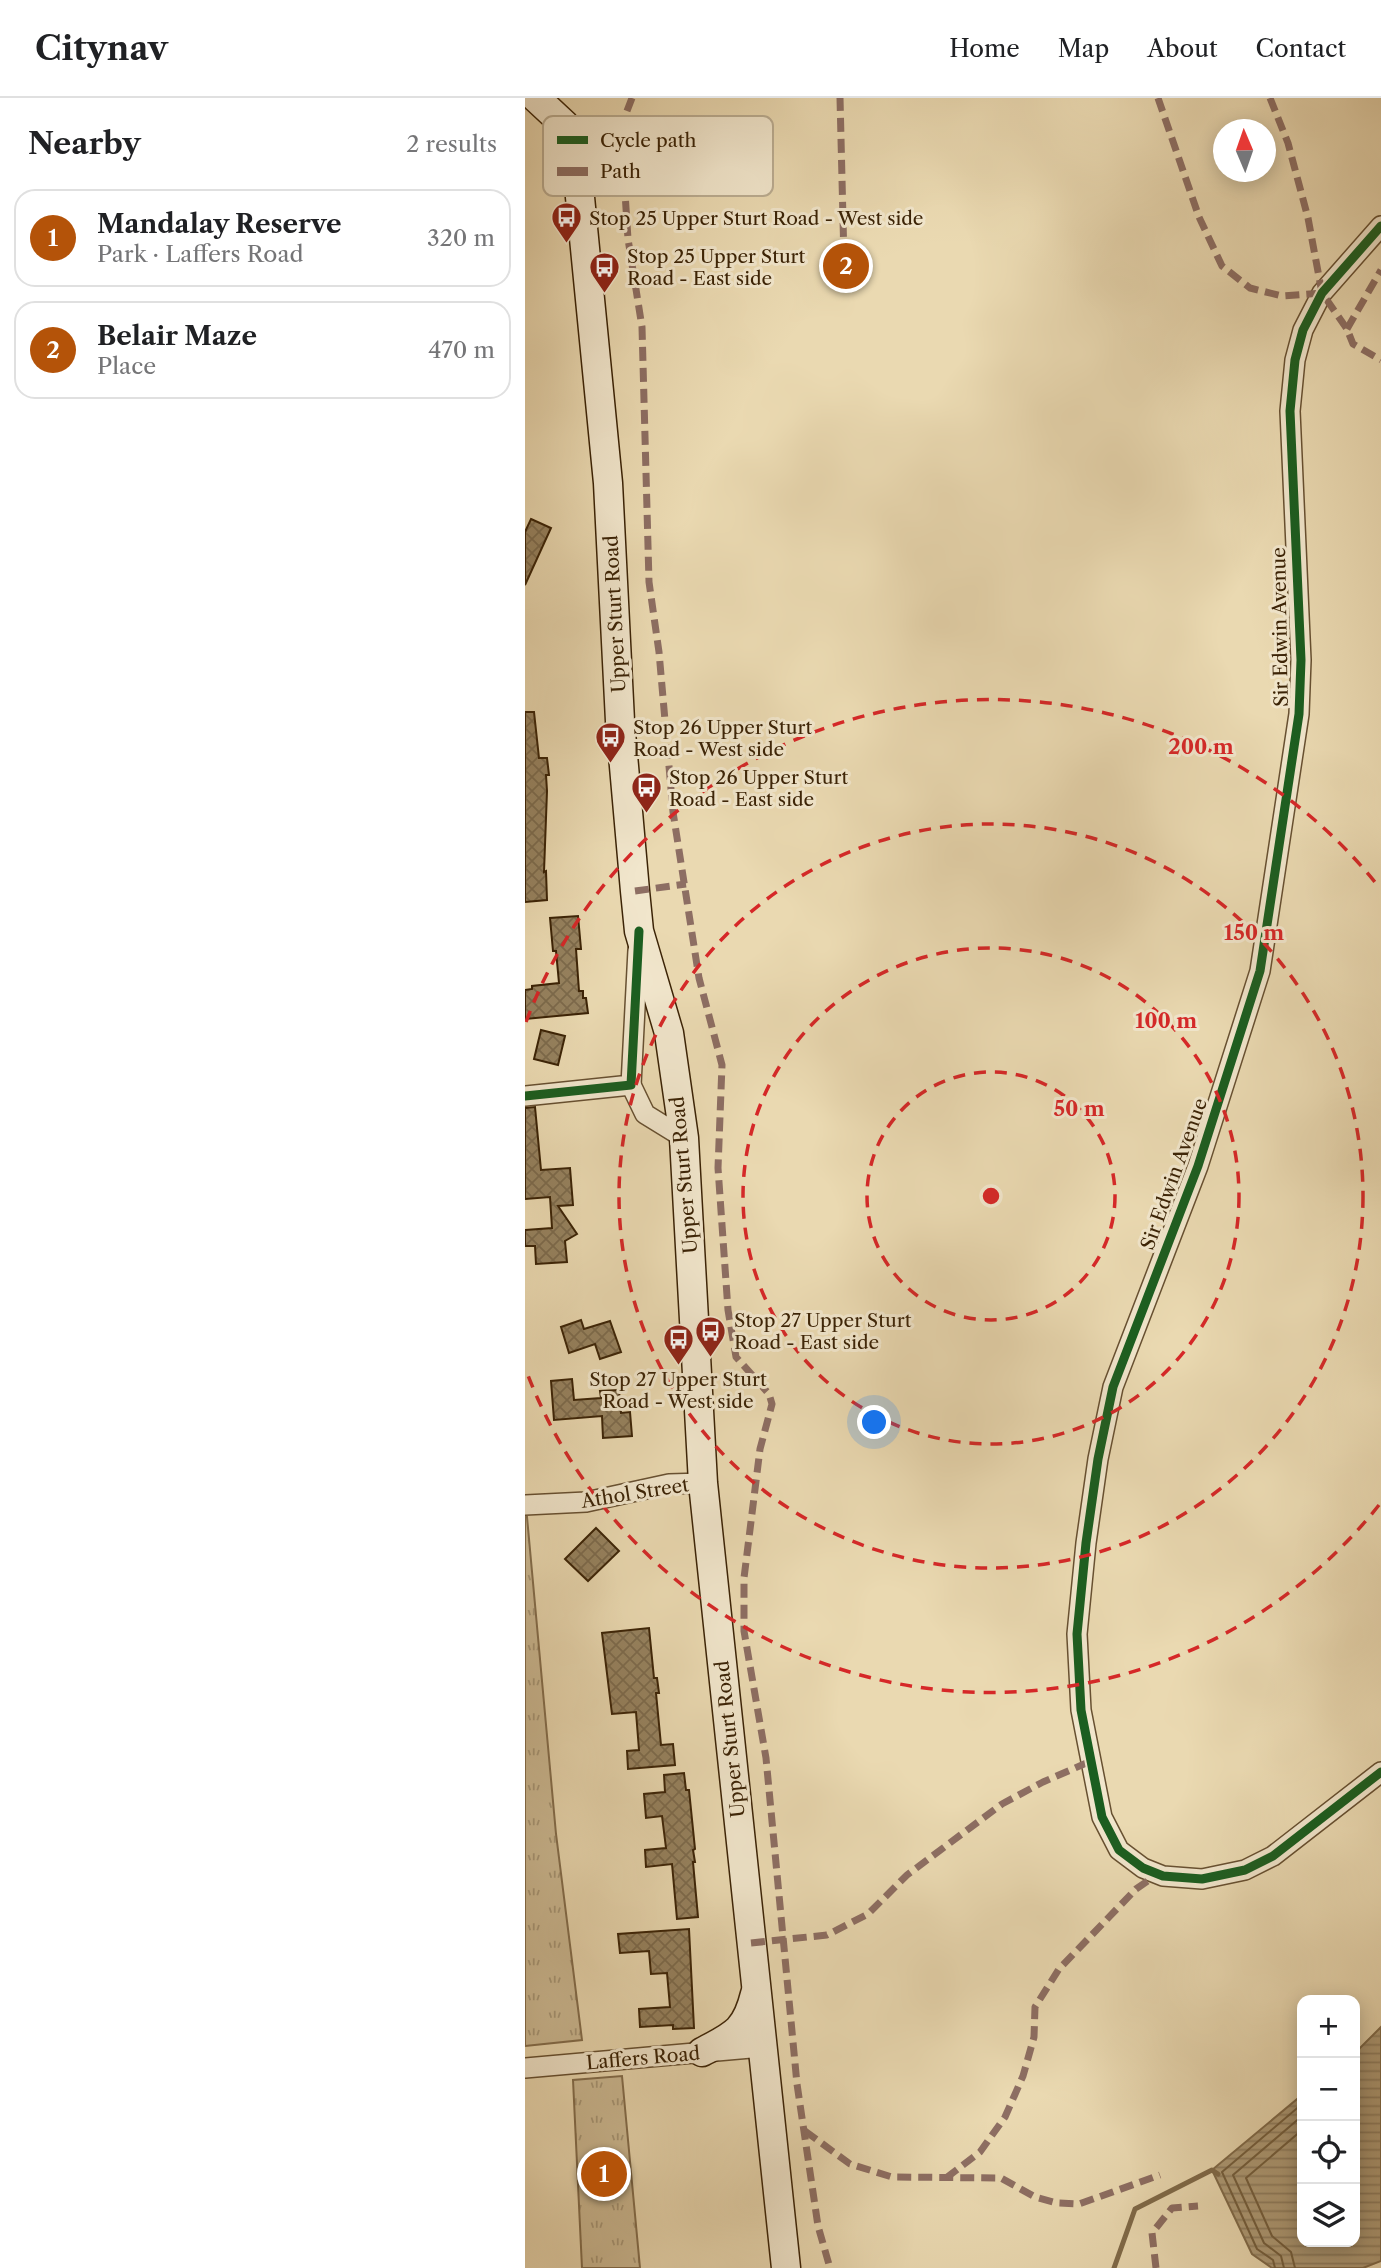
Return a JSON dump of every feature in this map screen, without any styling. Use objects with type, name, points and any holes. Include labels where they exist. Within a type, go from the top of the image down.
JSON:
[{"type":"main road","name":"Upper Sturt Road","points":[[536,98],[555,116]]},
{"type":"main road","name":"Upper Sturt Road","points":[[580,196],[608,483],[620,721],[639,931],[669,1033],[684,1139],[703,1483],[762,2047],[781,2267]]},
{"type":"main road","points":[[702,2052],[734,2035],[750,2015],[756,1991]]},
{"type":"street","name":"Sir Edwin Avenue","points":[[1381,226],[1322,293],[1303,330],[1295,360],[1290,411],[1301,660],[1299,714],[1260,971],[1198,1166],[1113,1387],[1098,1459],[1077,1634],[1081,1710],[1102,1817],[1119,1850],[1143,1868],[1163,1876],[1202,1879],[1245,1870],[1273,1856],[1381,1772]]},
{"type":"street","points":[[639,931],[631,1085],[645,1114],[684,1139]]},
{"type":"street","points":[[525,1096],[631,1085]]},
{"type":"street","name":"Athol Street","points":[[525,1505],[586,1503],[669,1484],[703,1483]]},
{"type":"street","name":"Laffers Road","points":[[525,2068],[762,2047]]},
{"type":"green space","points":[[525,1517],[556,1834],[582,2040],[525,2046]]},
{"type":"green space","points":[[622,2076],[640,2268],[582,2268],[573,2080]]},
{"type":"water","points":[[1381,2027],[1381,2261],[1363,2268],[1272,2268],[1252,2254],[1212,2170],[1297,2099],[1297,2247],[1360,2247],[1360,2048]]},
{"type":"building","points":[[531,519],[551,528],[525,585],[525,532]]},
{"type":"building","points":[[525,712],[534,712],[539,758],[547,758],[549,775],[546,775],[544,872],[546,871],[547,900],[525,902]]},
{"type":"building","points":[[578,916],[581,949],[576,949],[579,991],[583,991],[583,998],[586,998],[588,1013],[525,1019],[525,990],[532,989],[532,986],[559,983],[550,918]]},
{"type":"building","points":[[541,1030],[565,1036],[558,1065],[534,1059]]},
{"type":"building","points":[[535,1107],[541,1170],[570,1168],[573,1205],[558,1206],[577,1234],[565,1241],[567,1262],[536,1264],[535,1246],[525,1246],[525,1230],[552,1228],[550,1197],[525,1199],[525,1108]]},
{"type":"building","points":[[581,1320],[584,1329],[610,1321],[621,1352],[600,1359],[595,1344],[569,1353],[561,1327]]},
{"type":"building","points":[[572,1379],[574,1400],[601,1398],[600,1391],[619,1390],[621,1413],[630,1412],[632,1436],[603,1438],[602,1416],[554,1420],[551,1381]]},
{"type":"building","points":[[596,1528],[619,1551],[588,1581],[565,1559]]},
{"type":"building","points":[[649,1628],[654,1678],[657,1678],[659,1693],[656,1693],[661,1745],[673,1744],[675,1765],[628,1769],[627,1751],[639,1750],[636,1712],[612,1714],[602,1633]]},
{"type":"building","points":[[684,1773],[686,1790],[689,1790],[695,1849],[693,1862],[698,1917],[677,1919],[672,1864],[646,1867],[645,1850],[666,1848],[662,1816],[646,1818],[644,1794],[665,1792],[664,1775]]},
{"type":"building","points":[[689,1929],[694,2028],[673,2029],[673,2025],[640,2027],[639,2009],[670,2007],[667,1973],[651,1974],[649,1951],[620,1953],[618,1934]]},
{"type":"waterway","points":[[1114,2268],[1135,2209],[1212,2170],[1218,2174]]},
{"type":"marked path","points":[[625,116],[632,98]]},
{"type":"marked path","points":[[827,268],[844,260],[840,98]]},
{"type":"marked path","points":[[1158,98],[1199,217],[1222,266],[1250,288],[1282,296],[1322,293]]},
{"type":"marked path","points":[[1270,98],[1288,143],[1308,218],[1322,293],[1347,329],[1353,344],[1381,360]]},
{"type":"marked path","points":[[625,196],[628,239],[642,327],[649,582],[659,652],[673,812],[699,978],[722,1065],[718,1168],[728,1310],[736,1357],[769,1394],[772,1404],[760,1449],[744,1578],[744,1631],[766,1758],[797,2084],[818,2226],[830,2268]]},
{"type":"marked path","points":[[1347,329],[1381,270]]},
{"type":"marked path","points":[[635,891],[686,884]]},
{"type":"marked path","points":[[751,1943],[827,1935],[868,1914],[907,1875],[1002,1804],[1091,1761]]},
{"type":"marked path","points":[[946,2178],[980,2152],[1005,2117],[1023,2076],[1034,2037],[1035,2007],[1059,1969],[1136,1889],[1158,1874]]},
{"type":"marked path","points":[[805,2131],[850,2164],[892,2177],[1001,2178],[1035,2197],[1057,2203],[1079,2204],[1160,2175]]},
{"type":"marked path","points":[[1156,2268],[1152,2233],[1172,2208],[1198,2206]]},
{"type":"cycle path","points":[[1381,226],[1322,293],[1303,330],[1295,360],[1290,411],[1301,660],[1299,714],[1260,971],[1198,1166],[1113,1387],[1098,1459],[1077,1634],[1081,1710],[1102,1817],[1119,1850],[1143,1868],[1163,1876],[1202,1879],[1245,1870],[1273,1856],[1381,1772]]},
{"type":"cycle path","points":[[525,1096],[631,1085],[639,931]]},
{"type":"place","name":"Stop 25 Upper Sturt Road - West side","points":[[566,245]]},
{"type":"place","name":"Belair Maze","points":[[846,266]]},
{"type":"place","name":"Stop 25 Upper Sturt Road - East side","points":[[604,294]]},
{"type":"place","name":"Stop 26 Upper Sturt Road - West side","points":[[610,765]]},
{"type":"place","name":"Stop 26 Upper Sturt Road - East side","points":[[646,815]]},
{"type":"place","name":"Stop 27 Upper Sturt Road - East side","points":[[711,1358]]},
{"type":"place","name":"Stop 27 Upper Sturt Road - West side","points":[[678,1367]]},
{"type":"place","name":"Mandalay Reserve","points":[[604,2174]]}]
